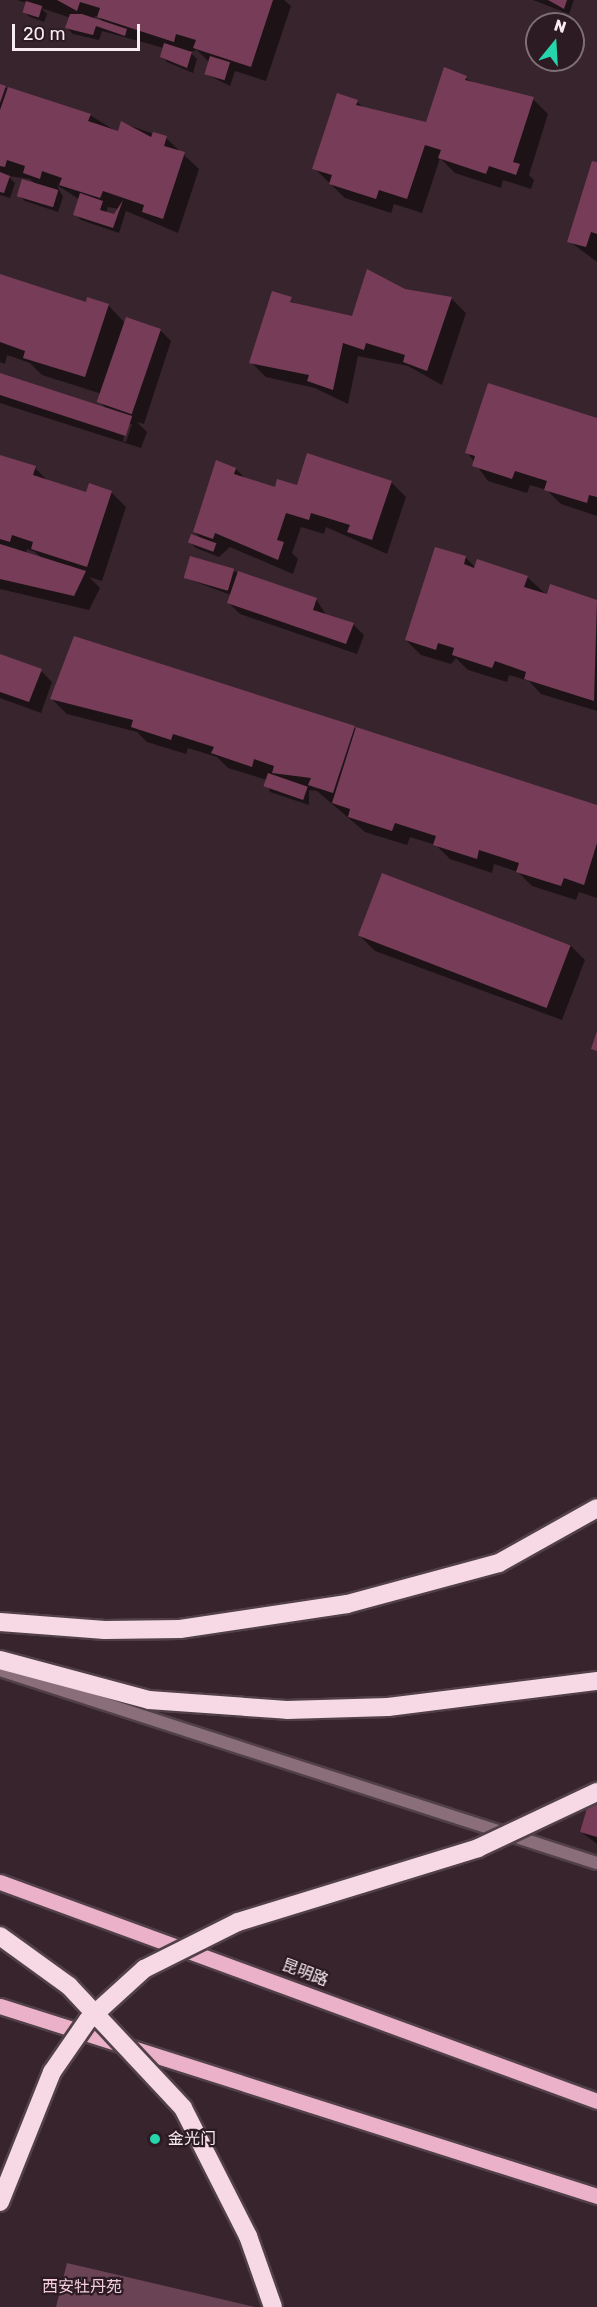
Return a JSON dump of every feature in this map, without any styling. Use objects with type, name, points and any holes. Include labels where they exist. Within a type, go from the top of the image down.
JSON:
[{"type":"highway","points":[[0,1622],[105,1630],[180,1629],[347,1604],[499,1563],[597,1508]]},
{"type":"highway","points":[[0,1660],[149,1700],[287,1710],[388,1707],[597,1681]]},
{"type":"highway","points":[[0,2202],[52,2072],[88,2020],[144,1969],[238,1922],[478,1848],[597,1792]]},
{"type":"highway","points":[[0,1936],[69,1986],[183,2108],[248,2236],[273,2307]]},
{"type":"main road","name":"昆明路","points":[[0,1882],[597,2101]]},
{"type":"main road","points":[[0,2006],[597,2196]]},
{"type":"street","points":[[0,1670],[597,1863]]},
{"type":"green space","name":"西安牡丹苑","points":[[67,2263],[255,2307],[56,2307]]},
{"type":"building","points":[[57,0],[273,0],[251,67],[193,48],[196,40],[176,34],[174,42],[97,17],[100,8],[80,2],[77,11]]},
{"type":"building","points":[[548,0],[567,0],[564,9]]},
{"type":"building","points":[[26,1],[42,6],[39,17],[22,12]]},
{"type":"building","points":[[70,14],[82,14],[127,29],[125,36],[96,26],[93,35],[65,28]]},
{"type":"building","points":[[164,43],[192,52],[187,68],[160,57]]},
{"type":"building","points":[[210,56],[230,62],[225,80],[204,74]]},
{"type":"building","points":[[444,67],[467,76],[465,80],[534,97],[513,162],[520,164],[516,175],[489,166],[486,174],[438,158],[441,150],[425,145],[407,199],[379,190],[376,199],[329,184],[332,175],[312,169],[337,93],[358,100],[356,105],[426,122]]},
{"type":"building","points":[[0,84],[6,86],[0,103]]},
{"type":"building","points":[[8,87],[91,114],[88,121],[118,131],[121,121],[151,137],[153,132],[167,136],[164,146],[185,152],[163,219],[142,212],[144,205],[103,191],[100,198],[59,185],[62,178],[42,171],[40,179],[23,173],[25,166],[7,160],[5,167],[0,166],[0,110]]},
{"type":"building","points":[[592,161],[597,162],[597,234],[591,232],[586,247],[567,242]]},
{"type":"building","points":[[0,172],[10,176],[4,193],[0,192]]},
{"type":"building","points":[[22,179],[58,190],[53,207],[17,196]]},
{"type":"building","points":[[80,193],[103,201],[100,210],[114,214],[123,200],[113,228],[73,215]]},
{"type":"building","points":[[367,269],[405,289],[452,297],[427,371],[403,362],[405,355],[366,343],[364,350],[343,343],[333,390],[307,381],[309,375],[249,363],[272,291],[292,297],[290,302],[352,316]]},
{"type":"building","points":[[0,274],[86,302],[87,297],[109,304],[85,377],[23,358],[25,351],[0,342]]},
{"type":"building","points":[[126,317],[161,329],[132,414],[97,402]]},
{"type":"building","points":[[0,373],[132,416],[126,436],[0,395]]},
{"type":"building","points":[[488,383],[597,418],[597,497],[589,495],[587,503],[544,490],[547,481],[515,471],[512,479],[472,466],[475,456],[465,453]]},
{"type":"building","points":[[307,453],[392,481],[372,540],[347,532],[350,525],[311,513],[309,520],[286,513],[277,540],[284,542],[278,560],[215,533],[213,539],[193,532],[216,460],[236,468],[234,474],[275,487],[277,479],[297,485]]},
{"type":"building","points":[[0,455],[36,466],[33,475],[86,492],[89,483],[112,491],[87,567],[31,549],[33,542],[12,535],[10,542],[0,539]]},
{"type":"building","points":[[191,534],[216,543],[213,552],[188,542]]},
{"type":"building","points":[[0,544],[86,571],[74,596],[0,579]]},
{"type":"building","points":[[435,547],[466,556],[464,564],[474,568],[477,559],[528,576],[524,587],[547,594],[550,584],[597,600],[594,701],[524,679],[526,672],[495,661],[492,668],[452,655],[454,648],[438,643],[436,650],[405,640]]},
{"type":"building","points":[[190,556],[234,569],[228,591],[184,578]]},
{"type":"building","points":[[238,571],[317,598],[313,610],[354,623],[346,644],[227,603]]},
{"type":"building","points":[[74,636],[355,726],[333,793],[308,785],[311,778],[272,773],[274,766],[254,759],[252,767],[211,753],[214,747],[173,734],[171,740],[131,727],[133,720],[50,699]]},
{"type":"building","points":[[0,654],[42,669],[29,702],[0,692]]},
{"type":"building","points":[[356,727],[597,805],[597,843],[584,885],[564,878],[561,886],[516,872],[519,863],[479,850],[477,859],[433,845],[436,836],[395,823],[392,831],[348,817],[350,809],[332,803]]},
{"type":"building","points":[[268,773],[308,787],[303,800],[263,786]]},
{"type":"building","points":[[382,873],[571,945],[547,1008],[358,936]]},
{"type":"building","points":[[597,1031],[597,1051],[591,1049]]},
{"type":"building","points":[[593,1788],[597,1789],[597,1837],[580,1832]]},
{"type":"place","name":"金光门","points":[[155,2139]]}]
